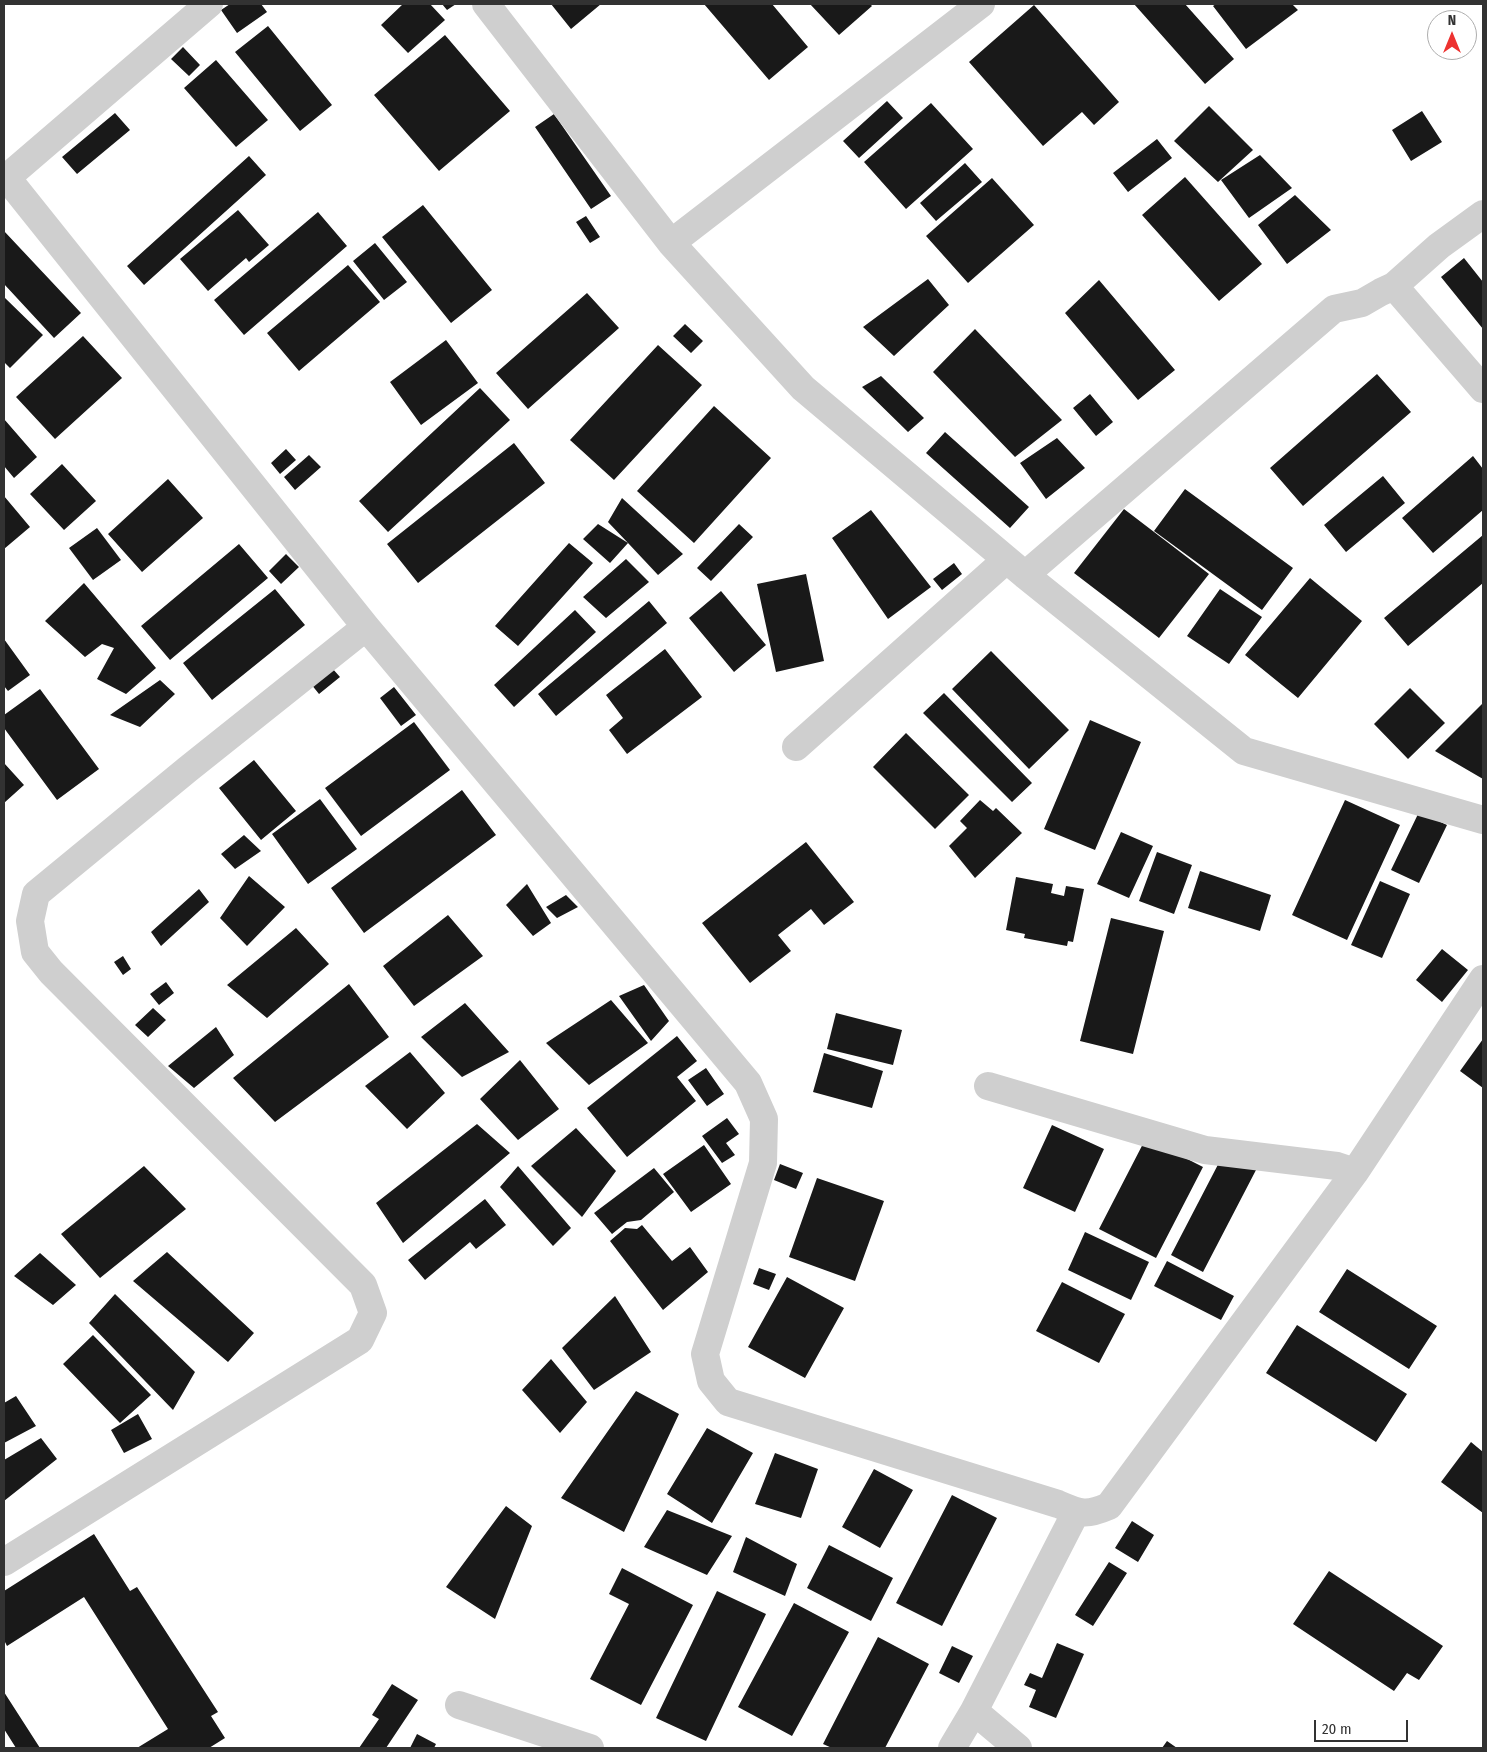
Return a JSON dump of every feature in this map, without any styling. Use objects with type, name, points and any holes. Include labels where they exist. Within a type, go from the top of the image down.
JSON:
[{"type":"street","points":[[208,4],[5,179],[366,626],[748,1084],[764,1119],[763,1163],[705,1354],[711,1381],[728,1402],[1058,1504],[1076,1512],[1092,1513],[1109,1506],[1355,1172],[1483,978]]},
{"type":"street","points":[[486,4],[671,243],[803,388],[1016,567],[1244,751],[1483,820]]},
{"type":"street","points":[[671,243],[981,4]]},
{"type":"street","points":[[796,747],[1334,309],[1362,303],[1394,286],[1439,246],[1483,214]]},
{"type":"street","points":[[1394,286],[1483,389]]},
{"type":"street","points":[[4,1562],[360,1340],[373,1313],[363,1285],[51,972],[34,952],[30,921],[36,894],[366,626]]},
{"type":"street","points":[[988,1086],[1204,1150],[1337,1166],[1355,1172]]},
{"type":"street","points":[[952,1748],[974,1711],[1076,1512]]},
{"type":"street","points":[[459,1705],[590,1748]]},
{"type":"street","points":[[974,1711],[1018,1748]]},
{"type":"building","points":[[230,4],[261,4],[267,12],[237,33],[221,10]]},
{"type":"building","points":[[403,4],[430,4],[445,20],[408,53],[381,25]]},
{"type":"building","points":[[442,4],[456,4],[447,10]]},
{"type":"building","points":[[551,4],[601,4],[571,29]]},
{"type":"building","points":[[704,4],[772,4],[808,47],[769,80]]},
{"type":"building","points":[[810,4],[870,4],[872,6],[839,35]]},
{"type":"building","points":[[1134,4],[1185,4],[1234,59],[1205,84]]},
{"type":"building","points":[[1216,4],[1292,4],[1298,10],[1246,49],[1213,6]]},
{"type":"building","points":[[1034,5],[1119,102],[1094,125],[1082,112],[1043,146],[969,62]]},
{"type":"building","points":[[268,26],[332,105],[300,131],[235,52]]},
{"type":"building","points":[[445,35],[510,111],[439,171],[374,95]]},
{"type":"building","points":[[183,47],[200,65],[189,76],[171,59]]},
{"type":"building","points":[[216,60],[268,120],[236,147],[184,88]]},
{"type":"building","points":[[887,101],[903,118],[859,158],[843,141]]},
{"type":"building","points":[[931,103],[973,149],[906,209],[864,162]]},
{"type":"building","points":[[1209,106],[1253,150],[1218,182],[1174,141]]},
{"type":"building","points":[[1422,111],[1442,142],[1411,161],[1392,130]]},
{"type":"building","points":[[115,113],[130,130],[77,174],[62,157]]},
{"type":"building","points":[[554,114],[611,196],[591,209],[535,127]]},
{"type":"building","points":[[1157,139],[1172,158],[1128,192],[1113,173]]},
{"type":"building","points":[[1260,155],[1292,188],[1249,218],[1221,180]]},
{"type":"building","points":[[249,156],[266,175],[144,285],[127,266]]},
{"type":"building","points":[[965,163],[982,182],[936,221],[920,203]]},
{"type":"building","points":[[1185,177],[1262,264],[1219,301],[1142,215]]},
{"type":"building","points":[[992,178],[1034,225],[968,283],[926,236]]},
{"type":"building","points":[[1295,195],[1331,230],[1287,264],[1258,225]]},
{"type":"building","points":[[423,205],[492,290],[451,323],[382,237]]},
{"type":"building","points":[[238,210],[269,245],[249,262],[246,258],[208,291],[180,259]]},
{"type":"building","points":[[318,212],[347,246],[244,335],[214,300]]},
{"type":"building","points":[[586,216],[600,237],[590,243],[576,222]]},
{"type":"building","points":[[4,231],[81,313],[54,338],[4,284]]},
{"type":"building","points":[[375,243],[407,282],[384,300],[353,261]]},
{"type":"building","points":[[1464,258],[1483,282],[1483,329],[1441,277]]},
{"type":"building","points":[[348,265],[380,302],[299,371],[267,333]]},
{"type":"building","points":[[928,279],[949,305],[894,356],[863,327]]},
{"type":"building","points":[[1099,280],[1175,370],[1138,400],[1065,313]]},
{"type":"building","points":[[587,293],[619,328],[528,409],[496,373]]},
{"type":"building","points":[[4,297],[43,335],[10,368],[4,362]]},
{"type":"building","points":[[685,324],[703,341],[691,353],[673,336]]},
{"type":"building","points":[[975,329],[1062,420],[1015,457],[933,372]]},
{"type":"building","points":[[83,336],[122,378],[55,439],[16,397]]},
{"type":"building","points":[[446,340],[478,383],[421,425],[390,382]]},
{"type":"building","points":[[658,345],[702,385],[614,480],[570,440]]},
{"type":"building","points":[[1377,374],[1411,412],[1303,506],[1270,468]]},
{"type":"building","points":[[881,376],[924,418],[908,432],[862,387]]},
{"type":"building","points":[[480,388],[510,420],[388,532],[359,501]]},
{"type":"building","points":[[1090,394],[1113,422],[1096,436],[1073,408]]},
{"type":"building","points":[[714,406],[771,458],[694,543],[637,491]]},
{"type":"building","points":[[4,419],[37,457],[14,478],[4,466]]},
{"type":"building","points":[[945,432],[1029,507],[1010,528],[926,453]]},
{"type":"building","points":[[1057,438],[1085,468],[1046,499],[1020,463]]},
{"type":"building","points":[[514,443],[545,483],[418,583],[387,544]]},
{"type":"building","points":[[286,449],[296,460],[280,474],[271,463]]},
{"type":"building","points":[[309,455],[321,467],[295,490],[284,477]]},
{"type":"building","points":[[1473,456],[1483,469],[1483,510],[1433,553],[1402,518]]},
{"type":"building","points":[[62,464],[96,501],[64,530],[30,494]]},
{"type":"building","points":[[1383,476],[1405,503],[1346,552],[1324,525]]},
{"type":"building","points":[[168,479],[203,518],[142,572],[108,534]]},
{"type":"building","points":[[1185,489],[1293,568],[1262,610],[1154,531]]},
{"type":"building","points":[[4,496],[30,527],[4,549]]},
{"type":"building","points":[[622,498],[683,554],[658,575],[608,522]]},
{"type":"building","points":[[1124,509],[1209,574],[1159,638],[1074,573]]},
{"type":"building","points":[[871,510],[931,587],[888,619],[832,538]]},
{"type":"building","points":[[598,524],[628,543],[610,563],[583,539]]},
{"type":"building","points":[[739,524],[753,537],[711,581],[697,568]]},
{"type":"building","points":[[97,528],[121,560],[93,580],[69,548]]},
{"type":"building","points":[[1483,535],[1483,583],[1408,646],[1384,618]]},
{"type":"building","points":[[569,543],[593,563],[518,646],[495,626]]},
{"type":"building","points":[[239,544],[268,578],[170,660],[141,626]]},
{"type":"building","points":[[286,554],[299,567],[281,584],[269,571]]},
{"type":"building","points":[[626,559],[649,582],[606,618],[583,597]]},
{"type":"building","points":[[954,563],[962,574],[942,590],[933,579]]},
{"type":"building","points":[[806,574],[824,661],[776,672],[757,584]]},
{"type":"building","points":[[1310,578],[1362,621],[1298,698],[1245,655]]},
{"type":"building","points":[[84,583],[156,668],[126,694],[97,679],[114,648],[102,644],[85,657],[45,621]]},
{"type":"building","points":[[275,589],[305,625],[212,700],[183,663]]},
{"type":"building","points":[[1220,589],[1262,617],[1229,664],[1187,636]]},
{"type":"building","points":[[721,591],[766,645],[734,672],[689,618]]},
{"type":"building","points":[[649,601],[667,623],[556,716],[538,694]]},
{"type":"building","points":[[575,610],[596,632],[514,707],[494,685]]},
{"type":"building","points":[[4,639],[30,675],[8,691],[4,686]]},
{"type":"building","points":[[665,649],[702,697],[627,754],[609,730],[623,718],[606,695]]},
{"type":"building","points":[[991,651],[1069,730],[1029,769],[952,689]]},
{"type":"building","points":[[332,668],[340,677],[319,694],[311,684]]},
{"type":"building","points":[[160,680],[175,694],[140,727],[110,715]]},
{"type":"building","points":[[394,687],[416,715],[401,726],[380,698]]},
{"type":"building","points":[[1410,688],[1445,723],[1408,759],[1374,724]]},
{"type":"building","points":[[40,689],[99,769],[57,800],[4,728],[4,715]]},
{"type":"building","points":[[944,693],[1032,783],[1012,802],[923,713]]},
{"type":"building","points":[[1483,703],[1483,779],[1435,751]]},
{"type":"building","points":[[1090,720],[1141,742],[1095,850],[1044,829]]},
{"type":"building","points":[[414,722],[450,770],[361,836],[325,788]]},
{"type":"building","points":[[906,733],[969,795],[935,829],[873,767]]},
{"type":"building","points":[[254,760],[296,811],[261,840],[219,788]]},
{"type":"building","points":[[4,763],[24,785],[4,803]]},
{"type":"building","points":[[462,790],[496,835],[364,933],[331,888]]},
{"type":"building","points":[[320,799],[357,849],[308,884],[272,834]]},
{"type":"building","points":[[980,800],[993,811],[996,808],[1022,833],[975,878],[949,846],[967,828],[960,821]]},
{"type":"building","points":[[1345,800],[1400,825],[1347,940],[1292,915]]},
{"type":"building","points":[[1419,812],[1447,825],[1419,883],[1391,870]]},
{"type":"building","points":[[1121,832],[1153,846],[1129,898],[1097,884]]},
{"type":"building","points":[[244,835],[261,851],[235,869],[221,854]]},
{"type":"building","points":[[806,842],[854,902],[824,925],[811,909],[778,935],[791,951],[750,983],[702,923]]},
{"type":"building","points":[[1157,852],[1192,865],[1174,914],[1139,901]]},
{"type":"building","points":[[1200,871],[1271,895],[1260,931],[1188,908]]},
{"type":"building","points":[[249,876],[285,907],[247,946],[220,918]]},
{"type":"building","points":[[1016,877],[1053,884],[1051,893],[1064,896],[1066,886],[1084,889],[1073,942],[1068,941],[1067,946],[1024,938],[1025,934],[1006,930]]},
{"type":"building","points":[[1380,881],[1410,894],[1382,958],[1351,945]]},
{"type":"building","points":[[527,884],[551,923],[533,936],[506,905]]},
{"type":"building","points":[[199,889],[209,902],[161,946],[151,932]]},
{"type":"building","points":[[566,895],[578,907],[557,918],[546,907]]},
{"type":"building","points":[[448,915],[483,956],[414,1006],[383,966]]},
{"type":"building","points":[[1111,918],[1164,931],[1133,1054],[1080,1041]]},
{"type":"building","points":[[296,928],[329,964],[267,1018],[227,985]]},
{"type":"building","points":[[1442,949],[1468,970],[1442,1002],[1416,980]]},
{"type":"building","points":[[123,956],[131,969],[123,975],[114,962]]},
{"type":"building","points":[[166,982],[174,993],[159,1005],[150,994]]},
{"type":"building","points":[[349,984],[389,1037],[275,1122],[233,1078]]},
{"type":"building","points":[[644,985],[669,1021],[651,1041],[619,996]]},
{"type":"building","points":[[611,1000],[648,1043],[589,1085],[546,1043]]},
{"type":"building","points":[[465,1003],[509,1052],[462,1077],[421,1037]]},
{"type":"building","points":[[153,1008],[166,1020],[148,1037],[135,1025]]},
{"type":"building","points":[[836,1013],[902,1030],[893,1065],[827,1049]]},
{"type":"building","points":[[216,1027],[234,1055],[194,1088],[168,1066]]},
{"type":"building","points":[[677,1036],[697,1061],[677,1077],[696,1101],[627,1157],[587,1108]]},
{"type":"building","points":[[1483,1039],[1483,1088],[1460,1071]]},
{"type":"building","points":[[410,1052],[445,1093],[407,1129],[365,1086]]},
{"type":"building","points":[[824,1053],[883,1071],[872,1108],[813,1092]]},
{"type":"building","points":[[520,1060],[559,1109],[518,1140],[480,1099]]},
{"type":"building","points":[[706,1068],[724,1094],[707,1106],[688,1080]]},
{"type":"building","points":[[727,1118],[739,1134],[726,1143],[735,1155],[722,1163],[702,1136]]},
{"type":"building","points":[[477,1124],[510,1153],[403,1243],[376,1203]]},
{"type":"building","points":[[1052,1125],[1104,1149],[1075,1212],[1023,1188]]},
{"type":"building","points":[[576,1128],[616,1171],[582,1217],[531,1166]]},
{"type":"building","points":[[1146,1138],[1203,1167],[1156,1258],[1099,1229]]},
{"type":"building","points":[[704,1145],[731,1184],[691,1212],[663,1174]]},
{"type":"building","points":[[1224,1153],[1256,1170],[1203,1272],[1171,1255]]},
{"type":"building","points":[[780,1164],[803,1173],[796,1189],[774,1180]]},
{"type":"building","points":[[144,1166],[186,1209],[100,1278],[61,1234]]},
{"type":"building","points":[[518,1166],[571,1228],[553,1246],[500,1187]]},
{"type":"building","points":[[654,1168],[674,1192],[641,1220],[627,1222],[612,1234],[594,1213]]},
{"type":"building","points":[[817,1178],[884,1201],[855,1281],[789,1257]]},
{"type":"building","points":[[485,1199],[506,1225],[476,1249],[470,1242],[425,1280],[408,1260]]},
{"type":"building","points":[[642,1225],[672,1261],[690,1247],[708,1272],[663,1310],[610,1241],[625,1228],[637,1229]]},
{"type":"building","points":[[1085,1232],[1149,1262],[1131,1300],[1068,1270]]},
{"type":"building","points":[[167,1252],[254,1333],[228,1362],[133,1281]]},
{"type":"building","points":[[40,1253],[76,1285],[53,1305],[14,1276]]},
{"type":"building","points":[[1167,1261],[1234,1296],[1221,1320],[1154,1286]]},
{"type":"building","points":[[759,1268],[776,1274],[769,1290],[753,1284]]},
{"type":"building","points":[[1347,1269],[1437,1326],[1409,1369],[1319,1312]]},
{"type":"building","points":[[787,1277],[844,1308],[805,1378],[748,1347]]},
{"type":"building","points":[[1062,1282],[1125,1314],[1099,1363],[1036,1331]]},
{"type":"building","points":[[115,1294],[195,1372],[173,1410],[89,1323]]},
{"type":"building","points":[[615,1296],[651,1352],[594,1390],[562,1348]]},
{"type":"building","points":[[1297,1325],[1407,1394],[1376,1442],[1266,1373]]},
{"type":"building","points":[[93,1335],[151,1395],[120,1423],[63,1364]]},
{"type":"building","points":[[551,1359],[587,1402],[560,1433],[522,1390]]},
{"type":"building","points":[[636,1391],[679,1414],[624,1532],[561,1498]]},
{"type":"building","points":[[16,1396],[36,1426],[4,1443],[4,1403]]},
{"type":"building","points":[[138,1414],[152,1439],[124,1453],[111,1430]]},
{"type":"building","points":[[707,1428],[753,1453],[712,1523],[667,1494]]},
{"type":"building","points":[[41,1438],[57,1459],[4,1501],[4,1460]]},
{"type":"building","points":[[1471,1442],[1483,1452],[1483,1513],[1441,1482]]},
{"type":"building","points":[[775,1453],[818,1469],[801,1518],[755,1504]]},
{"type":"building","points":[[874,1469],[913,1490],[880,1548],[842,1527]]},
{"type":"building","points":[[952,1495],[997,1518],[942,1626],[896,1603]]},
{"type":"building","points":[[506,1506],[532,1526],[495,1619],[446,1587]]},
{"type":"building","points":[[667,1510],[732,1536],[707,1575],[644,1547]]},
{"type":"building","points":[[1132,1521],[1154,1535],[1138,1562],[1115,1548]]},
{"type":"building","points":[[94,1534],[130,1591],[137,1587],[218,1712],[211,1716],[225,1738],[209,1748],[137,1748],[168,1729],[84,1597],[7,1646],[4,1640],[4,1591]]},
{"type":"building","points":[[746,1537],[797,1564],[785,1596],[733,1572]]},
{"type":"building","points":[[829,1545],[893,1578],[871,1621],[807,1588]]},
{"type":"building","points":[[1109,1562],[1127,1573],[1093,1626],[1075,1615]]},
{"type":"building","points":[[622,1568],[693,1605],[641,1705],[590,1679],[629,1604],[609,1594]]},
{"type":"building","points":[[1329,1571],[1443,1646],[1419,1680],[1407,1673],[1394,1691],[1293,1624]]},
{"type":"building","points":[[717,1591],[766,1614],[706,1741],[656,1718]]},
{"type":"building","points":[[794,1603],[849,1632],[792,1736],[738,1707]]},
{"type":"building","points":[[878,1637],[929,1664],[885,1748],[832,1748],[823,1744]]},
{"type":"building","points":[[1057,1643],[1084,1654],[1056,1718],[1029,1707],[1036,1690],[1024,1685],[1030,1673],[1042,1678]]},
{"type":"building","points":[[952,1646],[973,1656],[959,1683],[939,1673]]},
{"type":"building","points":[[392,1684],[418,1700],[386,1748],[359,1748],[379,1719],[372,1715]]},
{"type":"building","points":[[4,1692],[40,1748],[16,1748],[4,1729]]},
{"type":"building","points":[[417,1734],[436,1744],[434,1748],[410,1748]]},
{"type":"building","points":[[1167,1741],[1177,1748],[1162,1748]]}]
